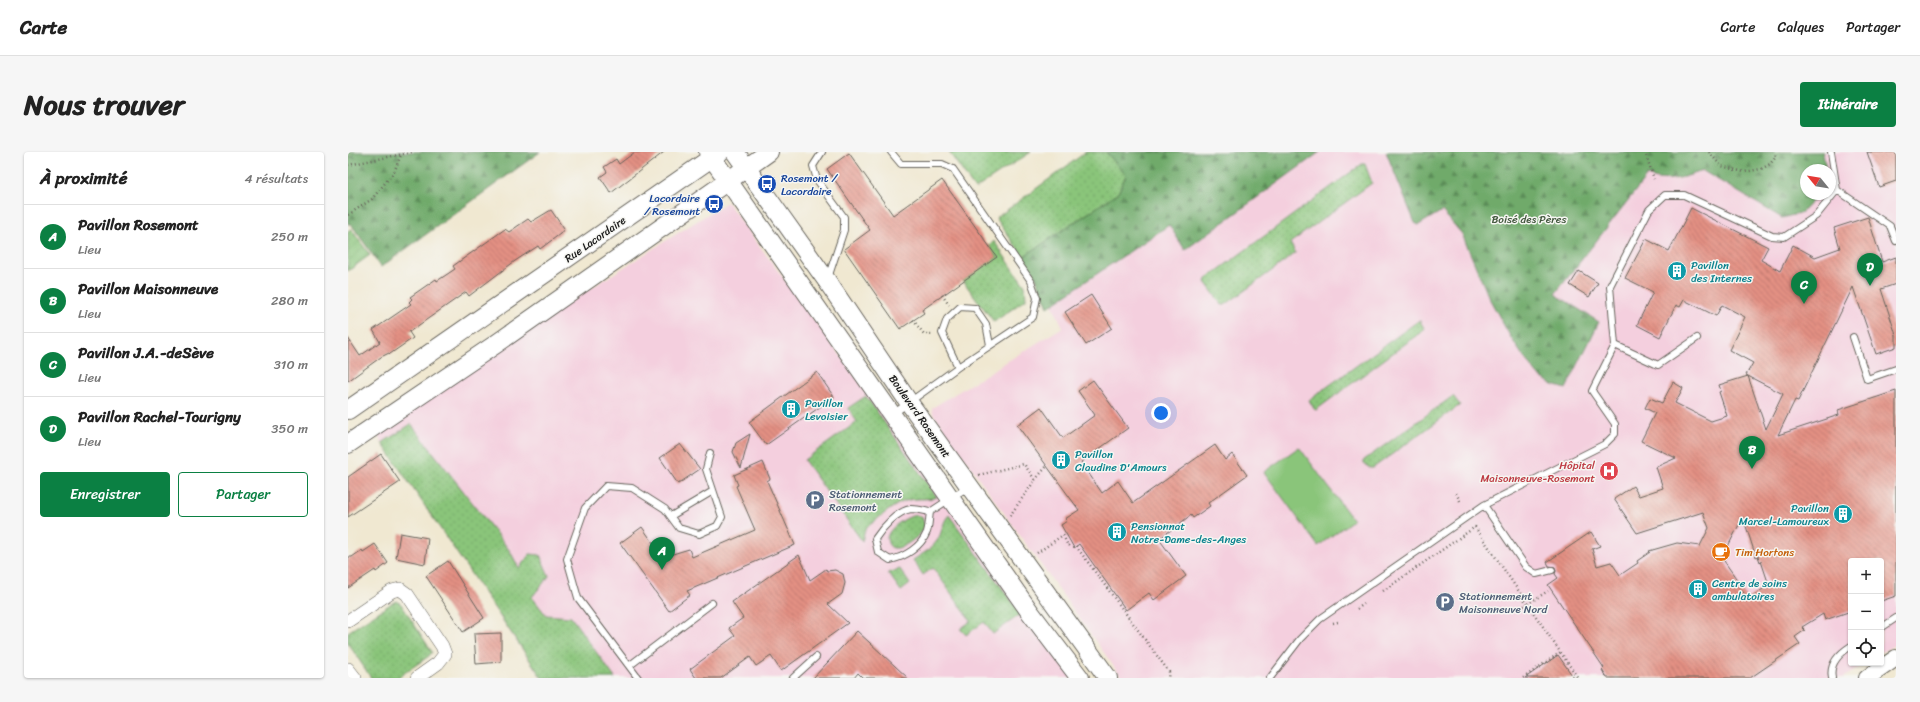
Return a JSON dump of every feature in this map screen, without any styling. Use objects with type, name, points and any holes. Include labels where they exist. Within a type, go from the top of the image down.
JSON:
[{"type":"main road","name":"Boulevard Rosemont","points":[[735,152],[827,281],[910,404],[972,481],[1108,678]]},
{"type":"main road","points":[[348,444],[496,344],[769,152]]},
{"type":"main road","name":"Boulevard Rosemont","points":[[713,154],[728,180],[892,415],[1030,612],[1080,678]]},
{"type":"main road","name":"Rue Lacordaire","points":[[348,410],[713,154]]},
{"type":"main road","points":[[478,320],[496,344]]},
{"type":"street","points":[[348,621],[392,590],[400,589],[407,594],[442,646],[445,654],[438,663],[417,678]]},
{"type":"street","points":[[1867,678],[1896,658]]},
{"type":"lane","points":[[822,152],[813,166],[817,180],[844,217],[844,230],[827,281]]},
{"type":"lane","points":[[891,152],[901,164],[942,164],[952,169],[1032,281],[1037,298],[1033,316],[958,367],[910,404],[892,415]]},
{"type":"lane","points":[[1831,152],[1837,190],[1890,226],[1896,241]]},
{"type":"lane","points":[[1270,678],[1300,639],[1320,618],[1484,505],[1605,444],[1615,434],[1615,424],[1592,391],[1615,345],[1610,286],[1649,210],[1665,195],[1684,195],[1772,236],[1784,237],[1816,216],[1837,190]]},
{"type":"lane","points":[[958,367],[942,333],[947,319],[960,307],[975,308],[986,324],[990,345]]},
{"type":"lane","points":[[1853,337],[1867,379],[1896,369]]},
{"type":"lane","points":[[1615,345],[1658,365],[1697,338]]},
{"type":"lane","points":[[638,678],[578,598],[568,559],[585,508],[606,486],[632,488],[665,509],[679,528],[699,534],[717,526],[722,517],[706,469],[710,453]]},
{"type":"lane","points":[[930,512],[928,531],[919,544],[901,558],[890,560],[878,552],[875,539],[881,529],[900,514],[911,509],[930,512],[952,499],[972,481]]},
{"type":"lane","points":[[671,516],[713,491]]},
{"type":"lane","points":[[1484,505],[1526,567],[1536,574],[1552,570]]},
{"type":"lane","points":[[629,666],[712,603]]},
{"type":"lane","points":[[1884,626],[1896,618]]},
{"type":"lane","points":[[1832,678],[1834,663],[1843,651],[1848,648]]},
{"type":"lane","points":[[793,678],[816,658]]},
{"type":"path","points":[[348,165],[413,152]]},
{"type":"path","points":[[1645,152],[1654,179]]},
{"type":"path","points":[[1709,152],[1721,166],[1744,172],[1761,169],[1770,164],[1775,158],[1776,152]]},
{"type":"path","points":[[348,215],[372,199],[394,172],[401,155]]},
{"type":"path","points":[[942,296],[947,303]]},
{"type":"path","points":[[913,320],[924,334]]},
{"type":"path","points":[[972,481],[1024,464],[1035,480]]},
{"type":"path","points":[[1007,520],[1035,480],[1047,466]]},
{"type":"path","points":[[1456,493],[1461,503]]},
{"type":"path","points":[[1383,591],[1475,527],[1578,678]]},
{"type":"path","points":[[1033,557],[1063,535],[1068,546],[1071,543]]},
{"type":"path","points":[[1076,546],[1169,672],[1168,678]]},
{"type":"path","points":[[1524,606],[1548,591]]},
{"type":"path","points":[[1357,608],[1364,604]]},
{"type":"path","points":[[1330,624],[1338,622]]},
{"type":"path","points":[[1523,678],[1561,652]]},
{"type":"shaded area","name":"Hôpital Maisonneuve-Rosemont","points":[[1320,152],[1386,152],[1422,223],[1442,210],[1462,234],[1489,298],[1511,338],[1539,376],[1555,294],[1647,176],[1676,180],[1703,171],[1782,218],[1801,213],[1813,200],[1836,200],[1836,164],[1825,164],[1823,152],[1896,152],[1896,644],[1884,651],[1884,558],[1848,558],[1848,666],[1861,666],[1843,678],[1122,678],[933,414],[932,408],[1063,327],[1052,304],[1170,225],[1185,250]]},
{"type":"shaded area","points":[[727,202],[1079,678],[541,678],[372,427]]},
{"type":"green space","points":[[348,152],[540,152],[381,267],[351,224],[348,224]]},
{"type":"green space","points":[[949,152],[1031,152],[975,189]]},
{"type":"green space","points":[[1086,152],[1106,152],[1126,175],[1118,193],[1023,257],[996,218]]},
{"type":"green space","points":[[1106,152],[1320,152],[1185,250],[1169,225],[1048,307],[1036,278],[1023,257],[1118,193],[1126,175]]},
{"type":"green space","name":"Boisé des Pères","points":[[1386,152],[1823,152],[1825,164],[1800,164],[1800,200],[1813,200],[1801,213],[1782,218],[1703,171],[1668,180],[1647,176],[1555,294],[1599,322],[1566,389],[1553,385],[1539,376],[1525,359],[1511,338],[1489,298],[1462,234],[1442,211],[1419,225],[1415,223]]},
{"type":"green space","points":[[1362,164],[1365,164],[1372,183],[1290,243],[1296,253],[1225,305],[1222,305],[1205,282],[1206,279]]},
{"type":"green space","points":[[351,229],[370,255],[348,271],[348,231]]},
{"type":"green space","points":[[994,241],[1025,286],[1026,299],[994,322],[963,281],[997,257],[989,246]]},
{"type":"green space","points":[[1420,321],[1424,330],[1316,410],[1314,409],[1309,400]]},
{"type":"green space","points":[[866,396],[937,497],[909,500],[898,504],[867,527],[862,541],[804,460],[857,422],[848,408]]},
{"type":"green space","points":[[1453,396],[1460,405],[1373,468],[1370,468],[1364,464],[1364,460]]},
{"type":"green space","points":[[411,424],[510,551],[519,568],[530,554],[540,555],[549,576],[532,597],[546,615],[571,617],[615,678],[542,678],[382,443]]},
{"type":"green space","points":[[1299,447],[1353,520],[1318,546],[1264,472]]},
{"type":"green space","points":[[915,515],[922,517],[925,526],[923,531],[909,543],[897,548],[892,548],[889,545],[887,538],[888,534],[902,521]]},
{"type":"green space","points":[[949,515],[1021,614],[993,634],[984,622],[966,635],[960,629],[971,621],[933,568],[923,575],[913,560],[928,550],[937,541],[944,522]]},
{"type":"green space","points":[[900,569],[910,584],[901,591],[888,573]]},
{"type":"green space","points":[[397,601],[401,604],[432,652],[429,656],[397,678],[371,678],[348,643],[348,632]]},
{"type":"building","points":[[635,152],[664,152],[611,193],[600,177],[607,172],[604,167],[616,159],[619,164]]},
{"type":"building","points":[[1867,152],[1896,152],[1896,181],[1879,187]]},
{"type":"building","points":[[849,153],[893,215],[942,180],[997,257],[922,310],[924,313],[900,329],[844,249],[870,230],[827,169]]},
{"type":"building","points":[[1691,208],[1768,247],[1761,260],[1780,271],[1793,245],[1815,257],[1840,248],[1834,228],[1868,217],[1882,262],[1896,257],[1896,284],[1881,289],[1896,335],[1896,347],[1876,354],[1853,287],[1798,401],[1795,400],[1778,435],[1839,415],[1838,410],[1896,391],[1896,596],[1884,600],[1884,558],[1848,558],[1848,612],[1825,620],[1823,614],[1802,627],[1805,630],[1795,637],[1800,644],[1750,678],[1607,678],[1602,670],[1604,668],[1548,585],[1558,578],[1555,574],[1555,567],[1549,566],[1547,562],[1591,532],[1600,546],[1592,549],[1597,566],[1611,562],[1620,575],[1638,563],[1637,561],[1650,552],[1649,551],[1677,543],[1700,546],[1709,528],[1703,512],[1637,533],[1614,499],[1633,486],[1639,496],[1663,488],[1656,467],[1676,458],[1641,441],[1655,413],[1645,408],[1650,398],[1662,403],[1673,382],[1683,388],[1675,403],[1711,421],[1727,416],[1719,392],[1721,391],[1719,385],[1748,376],[1746,375],[1753,363],[1729,350],[1745,317],[1722,305],[1716,316],[1684,300],[1680,307],[1676,305],[1660,337],[1637,325],[1653,292],[1625,278],[1646,239],[1669,251]],"holes":[[[1748,376],[1783,394],[1766,429]],[[1743,517],[1756,557],[1758,556],[1769,585],[1748,599],[1722,558]]]},
{"type":"building","points":[[551,210],[564,229],[560,234],[540,249],[538,246],[515,261],[469,296],[466,292],[409,332],[413,338],[390,354],[389,353],[381,357],[348,381],[348,338],[360,356],[380,342],[373,330],[411,304],[409,302],[412,299],[410,297],[436,279],[437,281],[455,269],[453,266],[505,229],[509,232],[528,219],[531,222]]},
{"type":"building","points":[[1579,271],[1598,283],[1589,297],[1570,285]]},
{"type":"building","points":[[1091,295],[1112,328],[1086,345],[1065,312]]},
{"type":"building","name":"Pavillon Levoisier","points":[[817,372],[834,397],[766,445],[749,422]]},
{"type":"building","name":"Pensionnat Notre-Dame-des-Anges","points":[[1093,380],[1128,428],[1081,462],[1102,493],[1118,481],[1133,503],[1215,445],[1225,460],[1232,454],[1247,475],[1208,503],[1210,506],[1193,518],[1191,515],[1159,539],[1186,576],[1154,600],[1149,593],[1126,610],[1079,544],[1074,548],[1061,525],[1067,521],[1065,519],[1079,510],[1017,425],[1041,407],[1063,438],[1095,415],[1078,391]]},
{"type":"building","points":[[750,434],[741,468],[733,452],[736,443]]},
{"type":"building","points":[[680,444],[700,469],[678,484],[660,458]]},
{"type":"building","points":[[381,454],[400,482],[348,517],[348,477]]},
{"type":"building","points":[[763,462],[770,479],[767,481],[795,545],[687,591],[690,595],[669,611],[620,543],[642,527],[663,557],[689,549],[692,557],[755,530],[736,486],[738,485],[734,475]]},
{"type":"building","points":[[400,533],[428,538],[425,564],[396,558]]},
{"type":"building","points":[[375,544],[388,563],[376,572],[375,570],[348,588],[348,557],[352,557],[362,550],[363,552]]},
{"type":"building","points":[[799,555],[810,580],[826,569],[827,571],[835,570],[843,574],[845,583],[842,594],[828,604],[848,623],[781,671],[771,656],[756,666],[750,657],[721,678],[696,678],[690,669],[735,636],[729,628],[743,618],[732,602]]},
{"type":"building","points":[[448,561],[484,618],[463,632],[426,576]]},
{"type":"building","points":[[857,631],[908,678],[863,678],[858,673],[854,678],[813,678]]},
{"type":"building","points":[[501,633],[501,662],[476,664],[474,634]]},
{"type":"building","points":[[1558,655],[1574,678],[1525,678]]},
{"type":"place","name":"Rosemont / Lacordaire","points":[[767,184]]},
{"type":"place","name":"Lacordaire / Rosemont","points":[[714,204]]},
{"type":"place","name":"Pavillon des Internes","points":[[1677,271]]},
{"type":"place","name":"Pavillon Rachel-Tourigny","points":[[1870,286]]},
{"type":"place","name":"Pavillon J.A.-deSève","points":[[1804,304]]},
{"type":"place","name":"Pavillon Levoisier","points":[[791,409]]},
{"type":"place","name":"Pavillon Claudine D'Amours","points":[[1061,460]]},
{"type":"place","name":"Pavillon Maisonneuve","points":[[1752,469]]},
{"type":"place","name":"Hôpital Maisonneuve-Rosemont","points":[[1609,471]]},
{"type":"place","name":"Stationnement Rosemont","points":[[815,500]]},
{"type":"place","name":"Pavillon Marcel-Lamoureux","points":[[1843,514]]},
{"type":"place","name":"Pensionnat Notre-Dame-des-Anges","points":[[1117,532]]},
{"type":"place","name":"Tim Hortons","points":[[1721,552]]},
{"type":"place","name":"Pavillon Rosemont","points":[[662,570]]},
{"type":"place","name":"Centre de soins ambulatoires","points":[[1698,589]]},
{"type":"place","name":"Stationnement Maisonneuve Nord","points":[[1445,602]]}]
